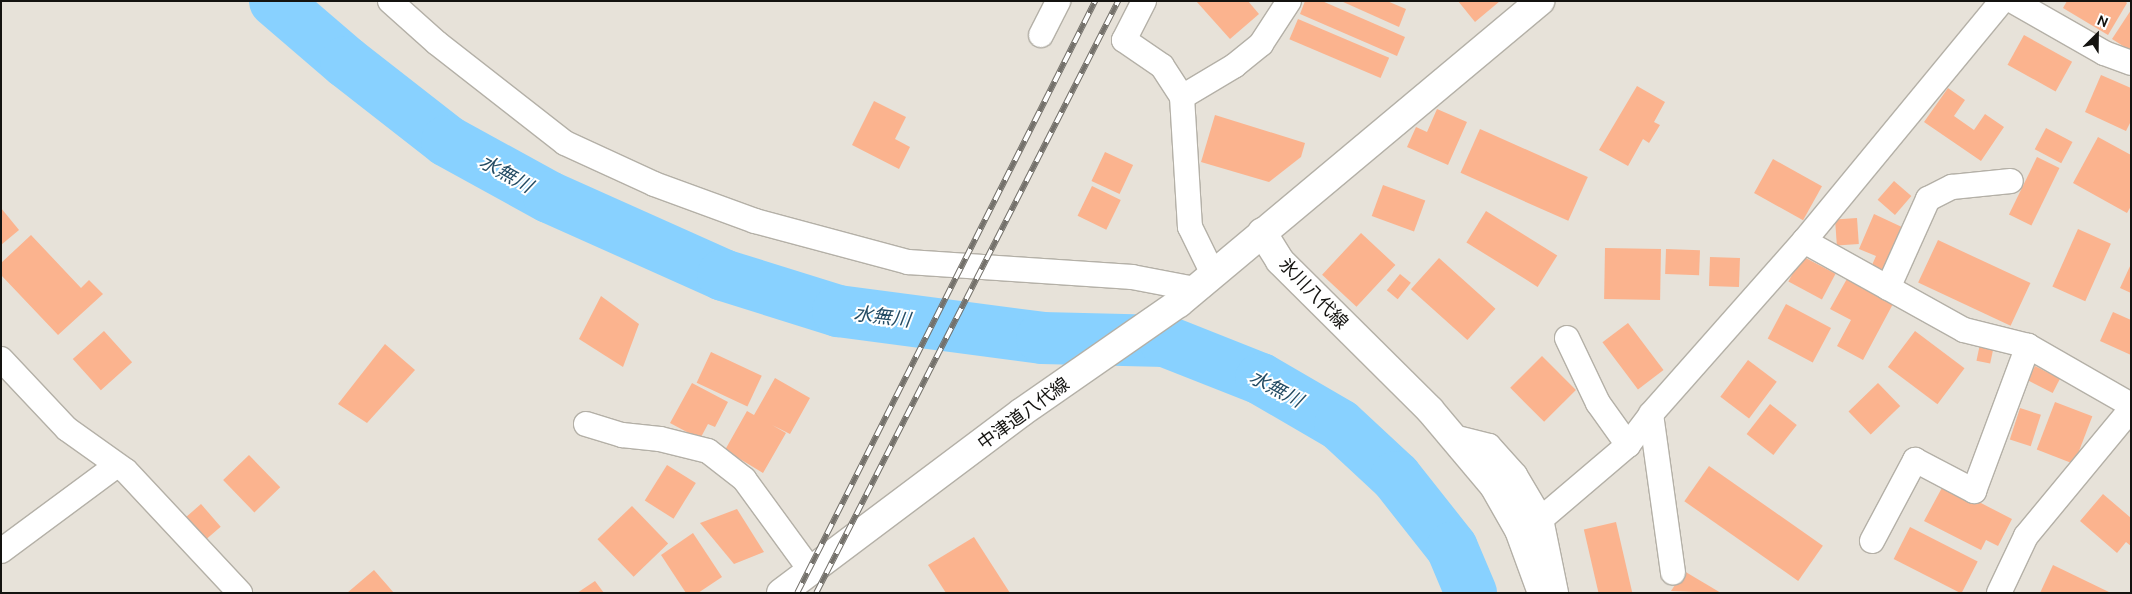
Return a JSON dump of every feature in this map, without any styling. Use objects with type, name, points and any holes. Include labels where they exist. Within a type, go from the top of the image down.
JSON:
[{"type":"main road","points":[[1262,232],[1540,1]]},
{"type":"main road","name":"中津道八代線","points":[[781,593],[1195,288],[1262,232]]},
{"type":"main road","name":"氷川八代線","points":[[1262,232],[1280,261],[1430,410],[1494,486],[1519,530],[1542,593]]},
{"type":"street","points":[[390,1],[437,43],[566,143],[654,184],[755,221],[908,262],[1132,277],[1195,288],[1182,97],[1162,66],[1124,40],[1144,1]]},
{"type":"street","points":[[1041,35],[1058,1]]},
{"type":"street","points":[[1182,97],[1234,66],[1262,44],[1289,1]]},
{"type":"street","points":[[1541,519],[1628,445],[1651,414],[1804,241],[2002,1]]},
{"type":"street","points":[[2013,1],[2104,53],[2131,63]]},
{"type":"street","points":[[1888,288],[1928,199],[1952,187],[2011,181]]},
{"type":"street","points":[[1804,241],[1964,330],[2028,346],[2131,407],[2026,536],[1999,593]]},
{"type":"street","points":[[1567,338],[1598,403],[1628,445]]},
{"type":"street","points":[[1872,541],[1915,460],[1974,491],[2028,346]]},
{"type":"street","points":[[1,359],[67,429],[116,466],[126,471],[240,593]]},
{"type":"street","points":[[1651,414],[1673,572]]},
{"type":"street","points":[[586,424],[622,436],[660,439],[708,451],[744,479],[811,571]]},
{"type":"street","points":[[1453,437],[1489,446],[1515,475],[1541,519],[1556,593]]},
{"type":"street","points":[[1,551],[116,466]]},
{"type":"building","points":[[1196,1],[1248,1],[1259,14],[1230,39]]},
{"type":"building","points":[[1305,1],[1322,1],[1405,37],[1397,56],[1300,14]]},
{"type":"building","points":[[1341,1],[1387,1],[1406,9],[1399,27]]},
{"type":"building","points":[[1458,1],[1500,1],[1475,22]]},
{"type":"building","points":[[2067,1],[2125,1],[2127,3],[2108,35],[2063,8]]},
{"type":"building","points":[[2131,10],[2131,51],[2112,39]]},
{"type":"building","points":[[1298,19],[1389,58],[1381,78],[1289,39]]},
{"type":"building","points":[[2024,35],[2072,62],[2056,91],[2008,65]]},
{"type":"building","points":[[2101,75],[2131,88],[2131,121],[2126,131],[2085,112]]},
{"type":"building","points":[[1637,86],[1665,102],[1654,122],[1660,125],[1649,143],[1643,139],[1628,166],[1599,150]]},
{"type":"building","points":[[1948,88],[1965,100],[1954,116],[1974,130],[1985,114],[2004,127],[1981,161],[1924,122]]},
{"type":"building","points":[[874,101],[906,117],[895,139],[910,147],[899,169],[852,145]]},
{"type":"building","points":[[1437,109],[1467,122],[1448,165],[1407,147],[1416,127],[1427,132]]},
{"type":"building","points":[[1215,115],[1305,143],[1301,157],[1269,182],[1201,162]]},
{"type":"building","points":[[2046,128],[2072,142],[2061,163],[2035,149]]},
{"type":"building","points":[[1480,129],[1588,177],[1568,221],[1460,173]]},
{"type":"building","points":[[2098,137],[2131,155],[2131,206],[2127,213],[2073,183]]},
{"type":"building","points":[[1105,152],[1133,165],[1120,194],[1091,181]]},
{"type":"building","points":[[2037,157],[2059,168],[2031,225],[2009,215]]},
{"type":"building","points":[[1773,159],[1822,186],[1803,220],[1754,193]]},
{"type":"building","points":[[1894,181],[1911,196],[1895,215],[1878,200]]},
{"type":"building","points":[[1383,185],[1425,200],[1414,231],[1372,216]]},
{"type":"building","points":[[1092,186],[1121,200],[1106,230],[1078,216]]},
{"type":"building","points":[[1,208],[19,230],[1,245]]},
{"type":"building","points":[[1486,211],[1557,256],[1538,287],[1466,242]]},
{"type":"building","points":[[1874,214],[1904,228],[1885,271],[1872,265],[1876,256],[1859,249]]},
{"type":"building","points":[[1857,218],[1859,244],[1837,245],[1835,220]]},
{"type":"building","points":[[2078,229],[2111,244],[2085,301],[2052,287]]},
{"type":"building","points":[[1361,233],[1395,265],[1356,307],[1322,275]]},
{"type":"building","points":[[31,235],[81,288],[89,280],[103,294],[58,335],[1,275],[1,263]]},
{"type":"building","points":[[1938,240],[2030,283],[2011,326],[1918,283]]},
{"type":"building","points":[[1605,248],[1661,249],[1660,300],[1604,299]]},
{"type":"building","points":[[1666,249],[1700,250],[1699,275],[1665,274]]},
{"type":"building","points":[[1802,256],[1836,274],[1822,299],[1788,282]]},
{"type":"building","points":[[1710,257],[1740,258],[1739,287],[1709,286]]},
{"type":"building","points":[[1439,258],[1495,309],[1467,340],[1411,289]]},
{"type":"building","points":[[2131,264],[2131,293],[2120,288]]},
{"type":"building","points":[[1400,274],[1411,283],[1398,299],[1387,290]]},
{"type":"building","points":[[1848,277],[1894,302],[1863,360],[1837,346],[1851,320],[1830,309]]},
{"type":"building","points":[[601,296],[639,324],[623,367],[579,339]]},
{"type":"building","points":[[1786,304],[1831,328],[1813,362],[1768,338]]},
{"type":"building","points":[[2113,312],[2131,320],[2131,355],[2100,341]]},
{"type":"building","points":[[1628,323],[1664,370],[1638,389],[1602,342]]},
{"type":"building","points":[[104,331],[132,362],[101,390],[73,359]]},
{"type":"building","points":[[1915,331],[1965,368],[1937,404],[1888,367]]},
{"type":"building","points":[[385,344],[415,370],[367,423],[338,404]]},
{"type":"building","points":[[1980,344],[1994,347],[1990,364],[1976,361]]},
{"type":"building","points":[[711,352],[762,376],[747,406],[697,383]]},
{"type":"building","points":[[1542,356],[1576,390],[1544,422],[1510,388]]},
{"type":"building","points":[[1748,360],[1777,382],[1749,418],[1720,397]]},
{"type":"building","points":[[2035,366],[2060,379],[2053,393],[2028,380]]},
{"type":"building","points":[[775,378],[810,398],[790,434],[772,425],[786,433],[763,473],[725,450],[747,411],[754,415]]},
{"type":"building","points":[[692,383],[728,402],[715,427],[708,424],[700,439],[670,423]]},
{"type":"building","points":[[1878,383],[1900,406],[1871,434],[1849,411]]},
{"type":"building","points":[[2055,402],[2092,416],[2074,464],[2037,450]]},
{"type":"building","points":[[1770,404],[1797,425],[1773,455],[1747,434]]},
{"type":"building","points":[[2020,408],[2041,415],[2031,446],[2010,439]]},
{"type":"building","points":[[249,455],[280,487],[254,512],[223,480]]},
{"type":"building","points":[[667,465],[696,483],[674,519],[645,501]]},
{"type":"building","points":[[1709,466],[1823,546],[1798,581],[1684,501]]},
{"type":"building","points":[[1944,484],[2012,519],[1998,546],[1986,540],[1981,550],[1924,521]]},
{"type":"building","points":[[2103,494],[2131,518],[2131,546],[2126,542],[2117,553],[2080,521]]},
{"type":"building","points":[[201,504],[221,527],[202,543],[182,520]]},
{"type":"building","points":[[632,506],[668,543],[634,577],[597,539]]},
{"type":"building","points":[[737,509],[764,552],[734,564],[700,523]]},
{"type":"building","points":[[1616,522],[1632,593],[1599,593],[1584,529]]},
{"type":"building","points":[[1910,527],[1978,562],[1960,593],[1894,559]]},
{"type":"building","points":[[693,533],[722,577],[698,593],[686,593],[661,555]]},
{"type":"building","points":[[974,537],[1010,593],[946,593],[928,565]]},
{"type":"building","points":[[2053,565],[2111,593],[2040,593]]},
{"type":"building","points":[[374,570],[394,593],[347,593]]},
{"type":"building","points":[[1684,571],[1721,593],[1671,591]]},
{"type":"building","points":[[595,581],[604,593],[577,593]]},
{"type":"waterway","name":"水無川","points":[[275,1],[346,62],[447,141],[549,197],[723,275],[838,311],[1042,338],[1165,341],[1261,379],[1340,425],[1396,477],[1452,548],[1471,593]]},
{"type":"railway","points":[[797,593],[1095,1]]},
{"type":"railway","points":[[816,593],[1118,1]]}]
